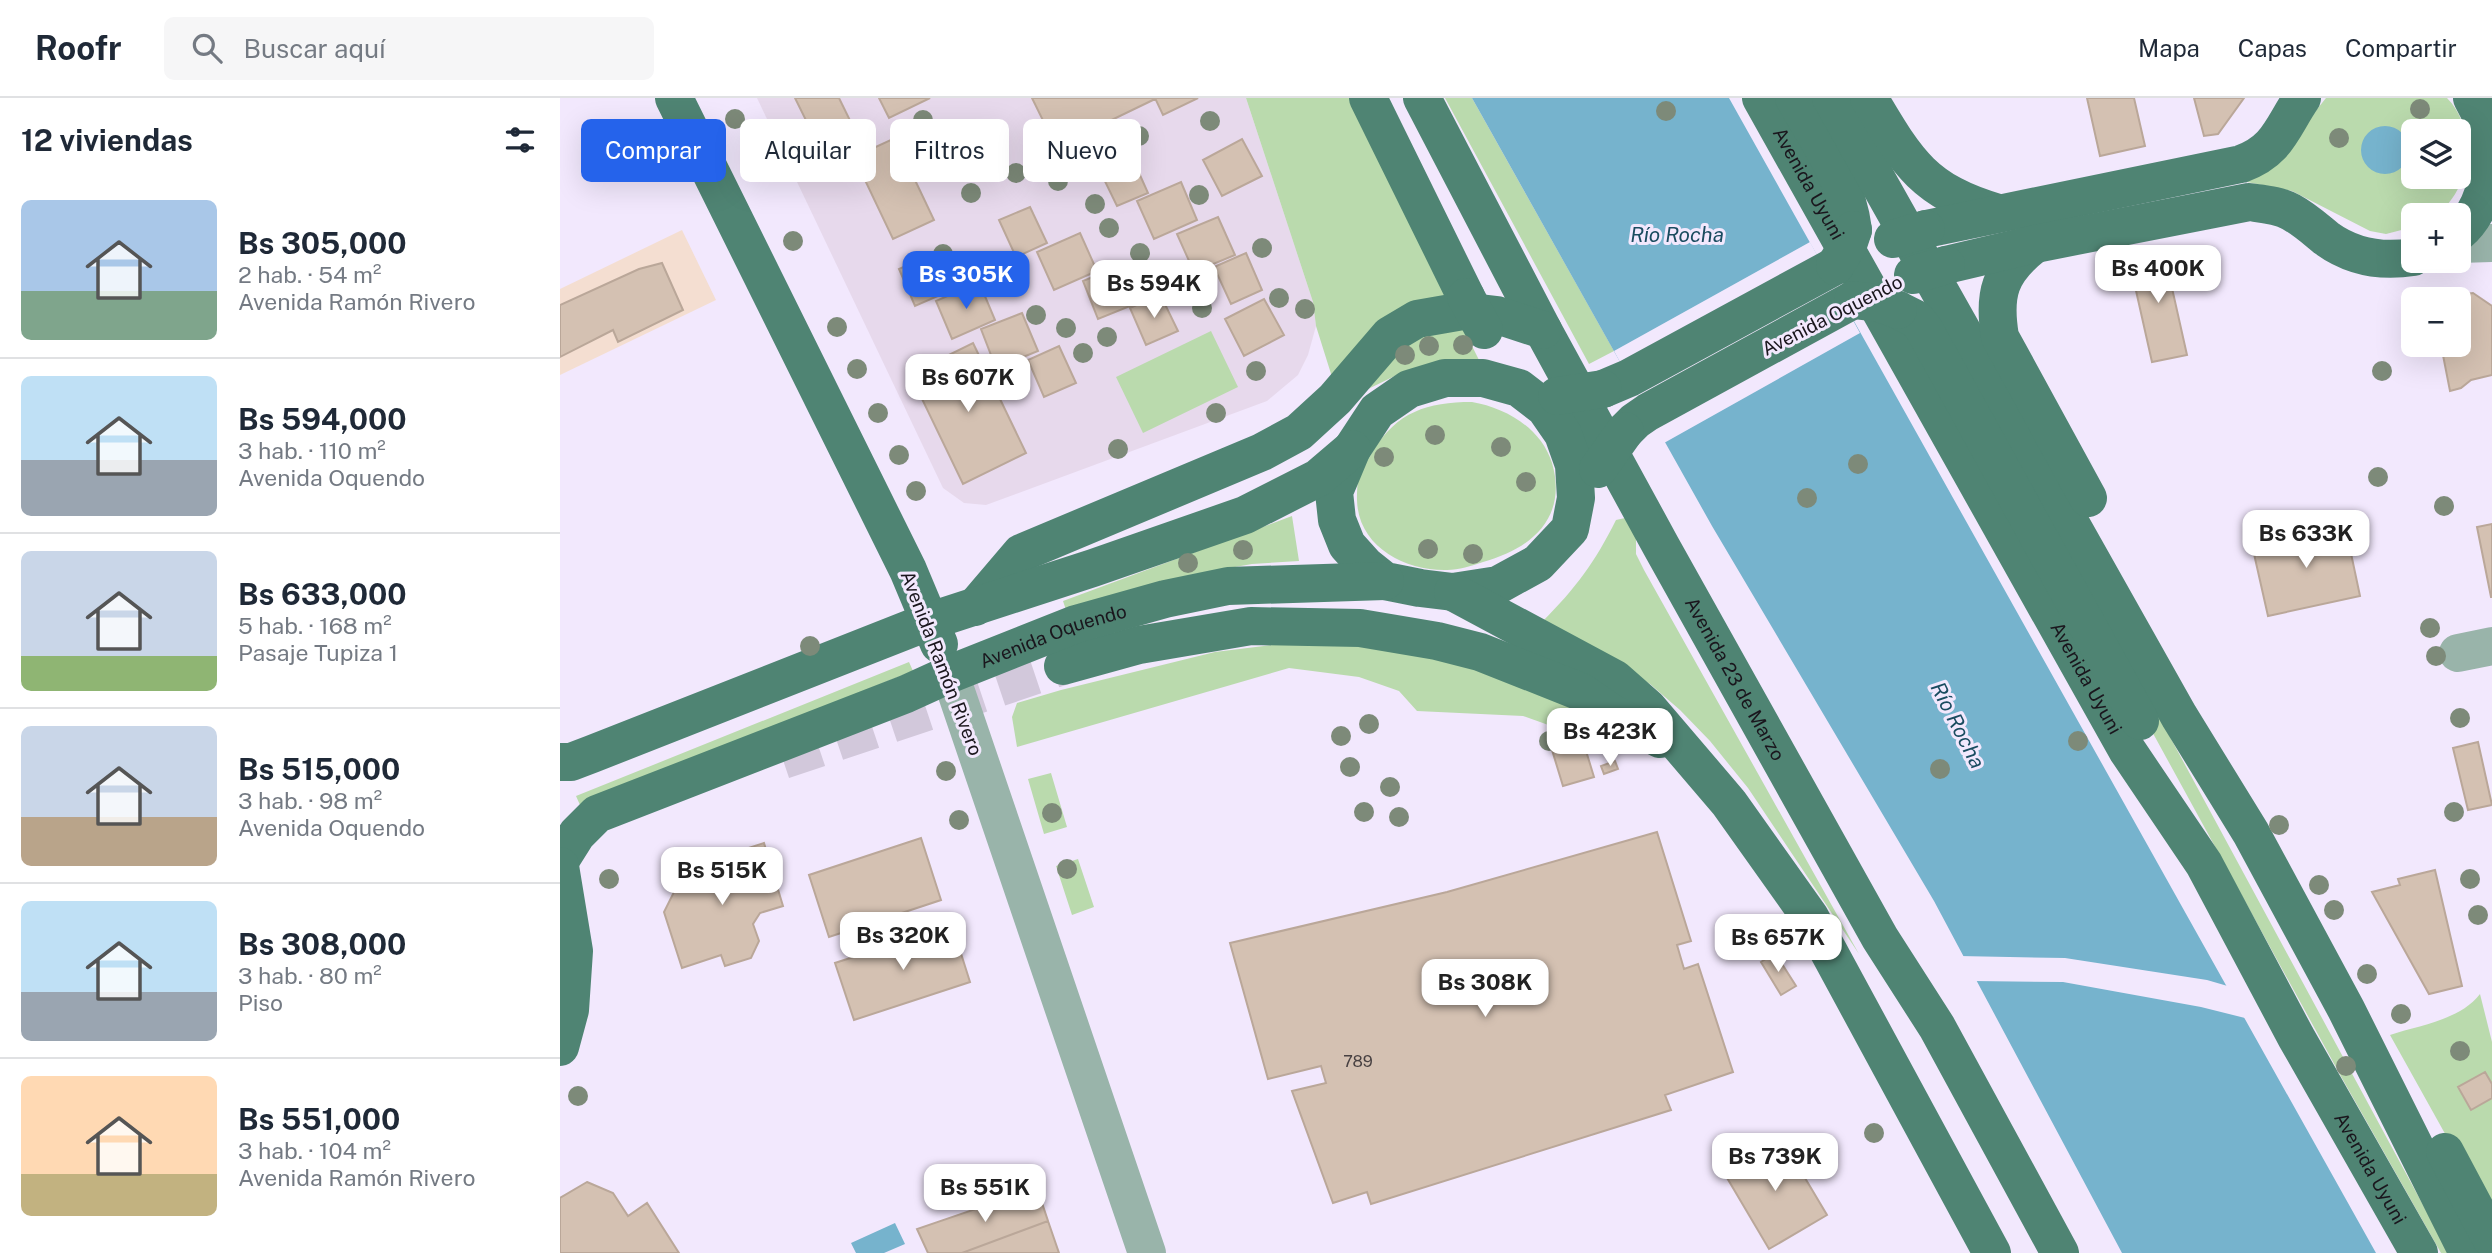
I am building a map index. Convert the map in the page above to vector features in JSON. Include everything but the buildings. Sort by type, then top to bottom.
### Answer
[{"type":"main road","name":"Avenida Ramón Rivero","points":[[674,98],[908,570],[950,674]]},
{"type":"main road","points":[[1368,98],[1484,330],[1520,388],[1545,408],[1563,435],[1574,465],[1576,498],[1570,529],[1538,563],[1498,585],[1453,592],[1420,589],[1385,581],[1365,565],[1347,545],[1337,520],[1334,492],[1352,449],[1377,411],[1409,389],[1445,378],[1483,378],[1520,388]]},
{"type":"main road","name":"Avenida 23 de Marzo","points":[[1422,98],[1543,330],[1880,938],[1937,1027],[2060,1253]]},
{"type":"main road","name":"Avenida Uyuni","points":[[1761,98],[2127,750],[2204,864],[2296,1037],[2419,1253]]},
{"type":"main road","points":[[1794,98],[1827,156],[1850,208],[1853,230],[1848,245],[1869,251]]},
{"type":"main road","points":[[1831,98],[2179,716],[2251,833],[2346,1009],[2468,1253]]},
{"type":"main road","points":[[1869,98],[1898,147],[1922,176],[1949,195],[1998,213]]},
{"type":"main road","name":"Avenida Oquendo","points":[[1520,388],[1557,396],[1616,384],[1869,251],[1998,213],[2241,164],[2254,159],[2272,146],[2302,98]]},
{"type":"main road","points":[[2471,215],[2480,202],[2489,174],[2489,145],[2482,116],[2472,98]]},
{"type":"main road","name":"Avenida Oquendo","points":[[1570,529],[1598,470],[1637,422],[1888,286],[2035,244],[2249,202],[2270,204],[2290,211],[2329,240],[2354,253],[2381,260],[2401,258]]},
{"type":"main road","points":[[2035,244],[2018,257],[2003,277],[1997,296],[1996,312],[2000,337],[2200,705],[2251,833]]},
{"type":"main road","points":[[1888,286],[1879,303],[1916,319],[1946,368],[2148,735],[2204,864]]},
{"type":"main road","points":[[975,607],[1021,552],[1262,452],[1299,432],[1335,400],[1390,335],[1417,318],[1463,311],[1497,315],[1543,330]]},
{"type":"main road","points":[[560,762],[571,762],[592,754],[930,621],[1245,514],[1318,478],[1352,449]]},
{"type":"main road","name":"Avenida Oquendo","points":[[560,863],[577,834],[597,814],[906,694],[1076,624],[1166,599],[1228,586],[1385,581]]},
{"type":"main road","points":[[1453,592],[1615,679],[1648,708],[1729,803],[1810,917],[1992,1253]]},
{"type":"main road","points":[[1063,666],[1139,645],[1251,626],[1360,628],[1437,640],[1519,667],[1581,692],[1610,712],[1684,753]]},
{"type":"main road","points":[[560,863],[574,951],[570,1010],[560,1047]]},
{"type":"main road","points":[[1880,938],[1918,1039],[2033,1253]]},
{"type":"main road","points":[[2395,1110],[2441,1145],[2492,1240]]},
{"type":"street","points":[[2471,244],[2492,243]]},
{"type":"street","name":"Avenida Ramón Rivero","points":[[950,674],[1147,1253]]},
{"type":"shaded area","points":[[757,98],[1246,98],[1313,302],[1316,326],[1308,355],[1298,375],[1267,401],[986,505],[964,503],[943,488],[797,182],[876,182],[876,119],[767,119]]},
{"type":"shaded area","points":[[682,230],[716,300],[560,375],[560,289]]},
{"type":"green space","points":[[1246,98],[1350,98],[1448,298],[1332,377],[1316,326],[1313,302]]},
{"type":"green space","points":[[1445,98],[1472,98],[1614,351],[1589,364]]},
{"type":"green space","points":[[2326,98],[2447,98],[2461,119],[2401,119],[2401,189],[2458,189],[2449,203],[2401,203],[2401,230],[2386,234],[2370,231],[2292,191],[2247,182]]},
{"type":"green space","points":[[1462,326],[1479,360],[1403,372],[1366,390],[1407,341]]},
{"type":"green space","points":[[1211,331],[1238,387],[1143,433],[1116,377]]},
{"type":"green space","points":[[1472,402],[1509,415],[1531,430],[1540,440],[1552,463],[1556,483],[1555,500],[1550,515],[1542,528],[1516,549],[1460,569],[1415,566],[1386,553],[1365,530],[1359,516],[1357,500],[1361,471],[1382,438],[1403,418],[1427,407]]},
{"type":"green space","points":[[1292,516],[1299,561],[1252,564],[1190,575],[1066,610],[1063,601]]},
{"type":"green space","points":[[1625,518],[1636,538],[1636,554],[1644,570],[1859,954],[1748,788],[1710,741],[1650,684],[1542,622],[1584,574],[1616,520]]},
{"type":"green space","points":[[1319,643],[1413,651],[1520,678],[1616,733],[1602,747],[1523,716],[1417,711],[1399,691],[1359,677],[1289,668],[1017,747],[1012,717],[1017,703],[1215,652]]},
{"type":"green space","points":[[909,662],[913,671],[580,805],[576,796]]},
{"type":"green space","points":[[2150,700],[2449,1253],[2441,1253],[2138,706]]},
{"type":"green space","points":[[1051,773],[1067,827],[1044,834],[1028,779]]},
{"type":"green space","points":[[1078,859],[1094,907],[1072,915],[1056,866]]},
{"type":"green space","points":[[2480,994],[2492,1042],[2492,1218],[2390,1035],[2451,1016],[2472,1003]]},
{"type":"water","name":"Río Rocha","points":[[1472,98],[1729,98],[2376,1253],[2122,1253],[1934,901],[1712,526]]},
{"type":"water","points":[[2376,128],[2394,128],[2401,132],[2401,168],[2385,174],[2376,172],[2368,167],[2363,159],[2363,141],[2368,133]]},
{"type":"water","points":[[895,1223],[905,1244],[884,1253],[856,1253],[851,1243]]},
{"type":"pier","points":[[1810,242],[1860,333],[1664,443],[1614,351]]},
{"type":"pier","points":[[1959,956],[2065,958],[2207,980],[2231,987],[2249,1019],[2201,1007],[2063,982],[1973,981]]},
{"type":"tunnel","points":[[783,760],[1063,666]]}]
